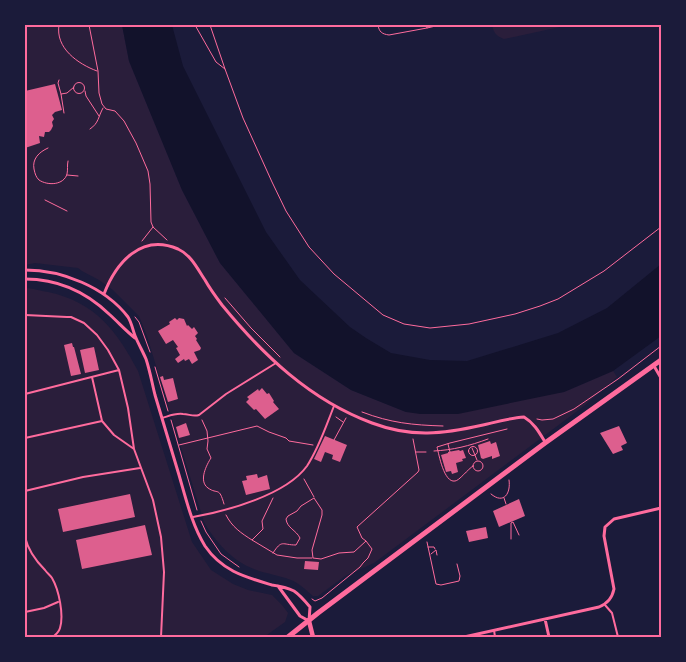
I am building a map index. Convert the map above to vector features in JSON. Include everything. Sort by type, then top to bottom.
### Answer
[{"type":"main road","points":[[288,637],[545,443],[661,360]]},
{"type":"street","points":[[104,294],[114,272],[135,250],[147,246],[170,246],[184,252],[191,258],[222,304],[276,363],[313,393],[334,406],[382,427],[407,432],[452,432],[524,417],[535,426],[545,443]]},
{"type":"street","points":[[25,270],[50,271],[66,276],[104,294],[129,319],[148,365],[192,518],[205,546],[229,569],[244,577],[292,590],[310,607],[309,621],[314,637]]},
{"type":"street","points":[[25,279],[44,280],[80,291],[136,338]]},
{"type":"street","points":[[654,366],[661,378]]},
{"type":"street","points":[[464,637],[605,605],[612,597],[614,585],[604,536],[605,527],[609,522],[618,518],[661,508]]},
{"type":"street","points":[[278,586],[300,616],[309,621]]},
{"type":"street","points":[[545,619],[549,637]]},
{"type":"lane","points":[[25,315],[71,317],[84,323],[103,342],[119,370],[128,408],[134,449],[153,500],[161,537],[164,572],[161,637]]},
{"type":"lane","points":[[162,418],[181,413],[194,417],[199,415],[226,394],[276,363]]},
{"type":"lane","points":[[25,394],[119,370]]},
{"type":"lane","points":[[92,377],[102,421],[114,435],[134,449]]},
{"type":"lane","points":[[192,518],[248,503],[276,490],[300,474],[317,446],[334,406]]},
{"type":"lane","points":[[25,438],[102,421]]},
{"type":"lane","points":[[25,491],[83,477],[141,468]]},
{"type":"lane","points":[[25,537],[29,550],[35,560],[53,580],[58,593],[62,615],[58,633],[53,637]]},
{"type":"lane","points":[[25,612],[44,608],[59,601]]},
{"type":"lane","points":[[605,605],[612,614],[618,636],[614,637]]},
{"type":"lane","points":[[494,630],[495,637]]},
{"type":"path","points":[[59,25],[60,39],[74,59],[98,71]]},
{"type":"path","points":[[89,25],[98,71],[99,92],[104,108]]},
{"type":"path","points":[[195,25],[216,62],[225,69]]},
{"type":"path","points":[[210,25],[244,118],[272,182],[286,212],[309,248],[334,274],[383,314],[404,324],[430,328],[469,324],[515,314],[540,306],[558,299],[604,271],[661,227]]},
{"type":"path","points":[[378,25],[379,30],[383,34],[389,35],[426,26],[440,25]]},
{"type":"path","points":[[59,80],[64,113]]},
{"type":"path","points":[[61,94],[67,93],[76,84],[81,83],[84,85],[86,96],[99,116]]},
{"type":"path","points":[[74,87],[74,91],[79,94],[84,90]]},
{"type":"path","points":[[90,129],[98,123],[99,116],[104,108]]},
{"type":"path","points":[[104,108],[115,111],[124,121],[136,143],[148,171],[151,222],[153,227],[167,240]]},
{"type":"path","points":[[48,148],[35,157],[33,165],[38,179],[53,184],[61,182],[67,175],[68,162]]},
{"type":"path","points":[[67,175],[78,176]]},
{"type":"path","points":[[44,200],[67,211]]},
{"type":"path","points":[[142,241],[153,227]]},
{"type":"path","points":[[224,297],[282,360]]},
{"type":"path","points":[[133,315],[139,322],[152,358]]},
{"type":"path","points":[[535,419],[553,419],[574,409],[661,346]]},
{"type":"path","points":[[155,367],[199,516],[206,532],[221,554],[243,570]]},
{"type":"path","points":[[364,412],[382,419],[416,426],[442,426]]},
{"type":"path","points":[[199,415],[207,431],[207,449],[211,458],[205,468],[205,485],[218,491],[222,496],[225,512],[232,525],[238,531],[277,555],[297,558],[321,558],[339,553],[354,552],[366,541]]},
{"type":"path","points":[[330,416],[344,422]]},
{"type":"path","points":[[334,440],[346,418]]},
{"type":"path","points":[[178,445],[257,426],[289,441],[317,446]]},
{"type":"path","points":[[477,461],[454,482],[445,475],[438,446],[507,429]]},
{"type":"path","points":[[434,451],[450,451],[472,446],[488,440],[487,434]]},
{"type":"path","points":[[310,599],[315,601],[322,598],[360,568],[362,563],[368,558],[372,549],[362,538],[357,527],[418,472],[413,438]]},
{"type":"path","points":[[470,439],[477,461],[482,463],[482,469],[477,471],[473,466]]},
{"type":"path","points":[[448,444],[450,451]]},
{"type":"path","points":[[472,446],[476,447],[477,452],[475,455]]},
{"type":"path","points":[[472,446],[469,452],[471,455],[475,455]]},
{"type":"path","points":[[416,452],[426,452]]},
{"type":"path","points":[[300,474],[322,510],[312,550],[313,558]]},
{"type":"path","points":[[491,494],[499,499],[508,495],[509,480]]},
{"type":"path","points":[[252,540],[263,529],[262,521],[276,490]]},
{"type":"path","points":[[273,553],[281,543],[296,545],[300,538],[288,526],[286,519],[314,498]]},
{"type":"path","points":[[504,498],[506,504]]},
{"type":"path","points":[[510,539],[513,522],[520,535]]},
{"type":"path","points":[[427,542],[436,584],[441,585],[459,581],[460,576],[457,564]]},
{"type":"path","points":[[428,547],[434,547],[437,555]]},
{"type":"path","points":[[430,555],[436,550]]},
{"type":"shaded area","points":[[25,25],[122,25],[129,61],[182,190],[220,263],[294,353],[351,390],[406,412],[564,392],[613,371],[617,377],[584,406],[374,563],[345,576],[318,596],[313,596],[291,580],[259,571],[238,561],[225,550],[204,522],[147,336],[139,316],[113,290],[78,268],[35,263],[25,265]]},
{"type":"shaded area","points":[[122,25],[172,25],[183,66],[266,232],[300,280],[350,327],[391,353],[430,360],[467,361],[558,333],[607,308],[661,264],[661,336],[613,371],[564,392],[458,414],[406,412],[351,390],[294,353],[220,263],[182,190],[129,61]]},
{"type":"shaded area","points":[[492,25],[569,25],[504,39],[496,34]]},
{"type":"shaded area","points":[[25,288],[48,292],[79,303],[103,320],[113,331],[138,371],[192,542],[211,570],[233,584],[248,590],[272,595],[288,613],[285,622],[264,637],[25,637]]},
{"type":"building","points":[[55,84],[62,110],[52,115],[54,119],[52,122],[53,126],[49,132],[45,132],[44,137],[39,136],[40,143],[25,148],[25,91]]},
{"type":"building","points":[[175,318],[177,320],[179,318],[184,319],[187,326],[192,329],[194,327],[198,333],[195,336],[201,348],[194,352],[198,360],[192,364],[189,359],[185,361],[184,359],[178,363],[175,359],[180,355],[176,348],[178,347],[173,340],[166,344],[158,331],[170,324],[169,322]]},
{"type":"building","points":[[72,343],[81,374],[71,376],[64,345]]},
{"type":"building","points":[[94,347],[99,370],[85,373],[80,350]]},
{"type":"building","points":[[163,376],[164,380],[173,378],[178,399],[168,402],[160,377]]},
{"type":"building","points":[[262,388],[267,394],[269,393],[279,409],[265,419],[246,402],[249,399],[247,397]]},
{"type":"building","points":[[186,423],[190,435],[179,438],[176,427]]},
{"type":"building","points":[[619,426],[627,443],[621,446],[623,450],[613,454],[600,433]]},
{"type":"building","points":[[325,436],[347,445],[340,462],[332,459],[333,455],[325,452],[321,462],[314,459]]},
{"type":"building","points":[[490,441],[491,444],[496,442],[500,456],[492,459],[492,456],[483,459],[481,458],[478,445]]},
{"type":"building","points":[[463,450],[466,458],[456,463],[458,472],[452,474],[451,471],[446,472],[441,455]]},
{"type":"building","points":[[257,474],[258,478],[267,475],[270,489],[246,495],[242,481],[247,480],[246,476]]},
{"type":"building","points":[[130,494],[135,517],[63,532],[58,509]]},
{"type":"building","points":[[519,499],[525,516],[499,527],[493,511]]},
{"type":"building","points":[[145,525],[152,555],[82,569],[76,540]]},
{"type":"building","points":[[486,527],[488,538],[469,542],[466,531]]},
{"type":"building","points":[[305,561],[319,562],[318,570],[304,569]]}]
